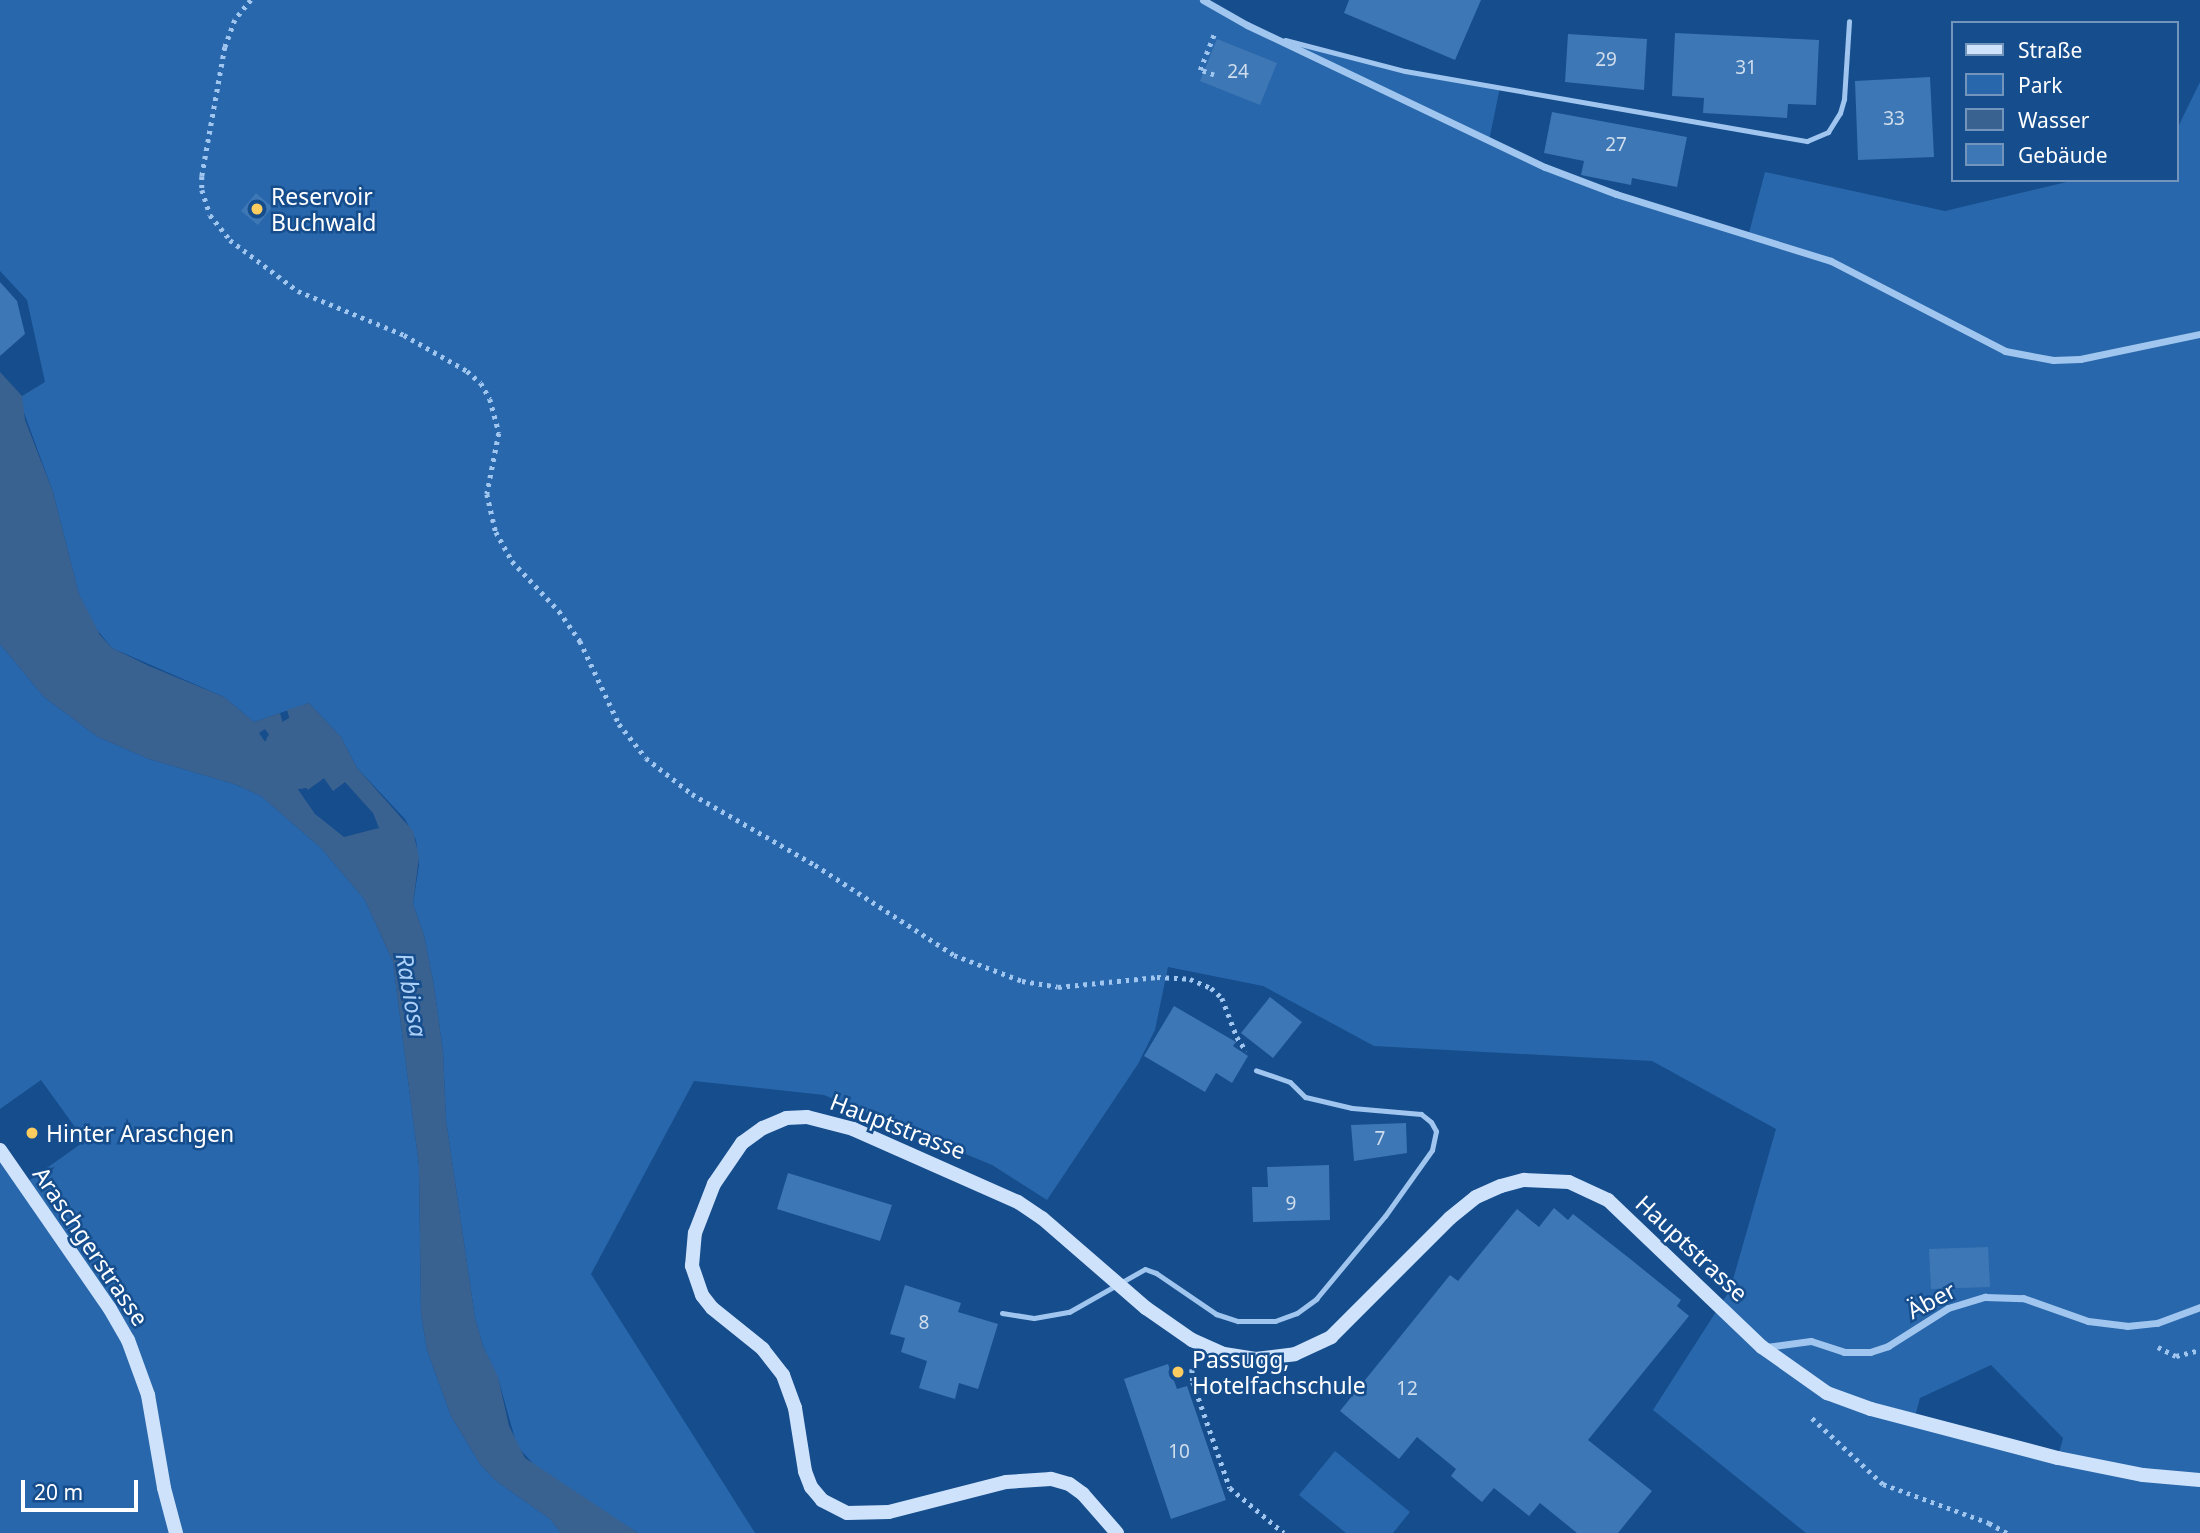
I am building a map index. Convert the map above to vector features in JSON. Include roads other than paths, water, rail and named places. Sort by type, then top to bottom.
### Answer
[{"type":"street","points":[[1203,0],[1247,25],[1545,167],[1616,194],[1831,261],[2005,351],[2053,360],[2080,359],[2200,334]]},
{"type":"street","name":"Hauptstrasse","points":[[1117,1533],[1083,1494],[1069,1484],[1051,1479],[1006,1482],[889,1512],[865,1514],[833,1508],[811,1487],[805,1471],[795,1408],[783,1375],[763,1349],[724,1320],[707,1301],[696,1281],[691,1251],[714,1184],[742,1143],[763,1128],[786,1118],[807,1116],[853,1129],[996,1190],[1042,1218],[1118,1283],[1192,1340],[1224,1354],[1256,1359],[1295,1354],[1316,1346],[1345,1326],[1450,1219],[1476,1197],[1500,1186],[1524,1180],[1569,1182],[1608,1200],[1762,1347],[1816,1387],[1871,1409],[2096,1467],[2200,1480]]},
{"type":"street","name":"Araschgerstrasse","points":[[0,1150],[110,1309],[128,1340],[148,1395],[164,1488],[176,1533]]},
{"type":"street","name":"Äber","points":[[1762,1347],[1811,1341],[1844,1352],[1870,1352],[1898,1340],[1948,1308],[1985,1297],[2023,1298],[2088,1321],[2127,1326],[2157,1323],[2200,1307]]},
{"type":"lane","points":[[1282,40],[1395,69],[1807,141],[1828,132],[1840,113],[1844,99],[1849,21]]},
{"type":"lane","points":[[1002,1313],[1034,1318],[1057,1315],[1081,1306],[1140,1270],[1149,1270],[1203,1306],[1228,1318],[1264,1322],[1287,1317],[1316,1299],[1385,1216],[1434,1144],[1434,1126],[1421,1114],[1352,1108],[1305,1097],[1290,1082],[1256,1070]]},
{"type":"water","name":"Rabiosa","points":[[0,372],[22,396],[25,420],[53,492],[79,594],[100,635],[112,648],[224,697],[254,722],[280,713],[287,739],[318,782],[308,790],[265,729],[259,733],[315,814],[344,837],[379,828],[373,813],[345,782],[333,791],[295,737],[287,710],[309,703],[341,737],[357,768],[413,831],[419,857],[413,904],[424,935],[434,986],[443,1052],[446,1120],[475,1318],[483,1346],[498,1377],[509,1426],[525,1458],[638,1533],[561,1533],[550,1519],[495,1480],[480,1464],[451,1416],[427,1350],[421,1314],[419,1166],[393,962],[365,900],[321,848],[261,796],[234,784],[149,759],[98,737],[44,697],[0,644]]},
{"type":"waterway","points":[[298,754],[303,750]]},
{"type":"place","name":"Reservoir Buchwald","points":[[257,209]]},
{"type":"place","name":"Hinter Araschgen","points":[[32,1133]]},
{"type":"place","name":"Passugg, Hotelfachschule","points":[[1178,1372]]}]
